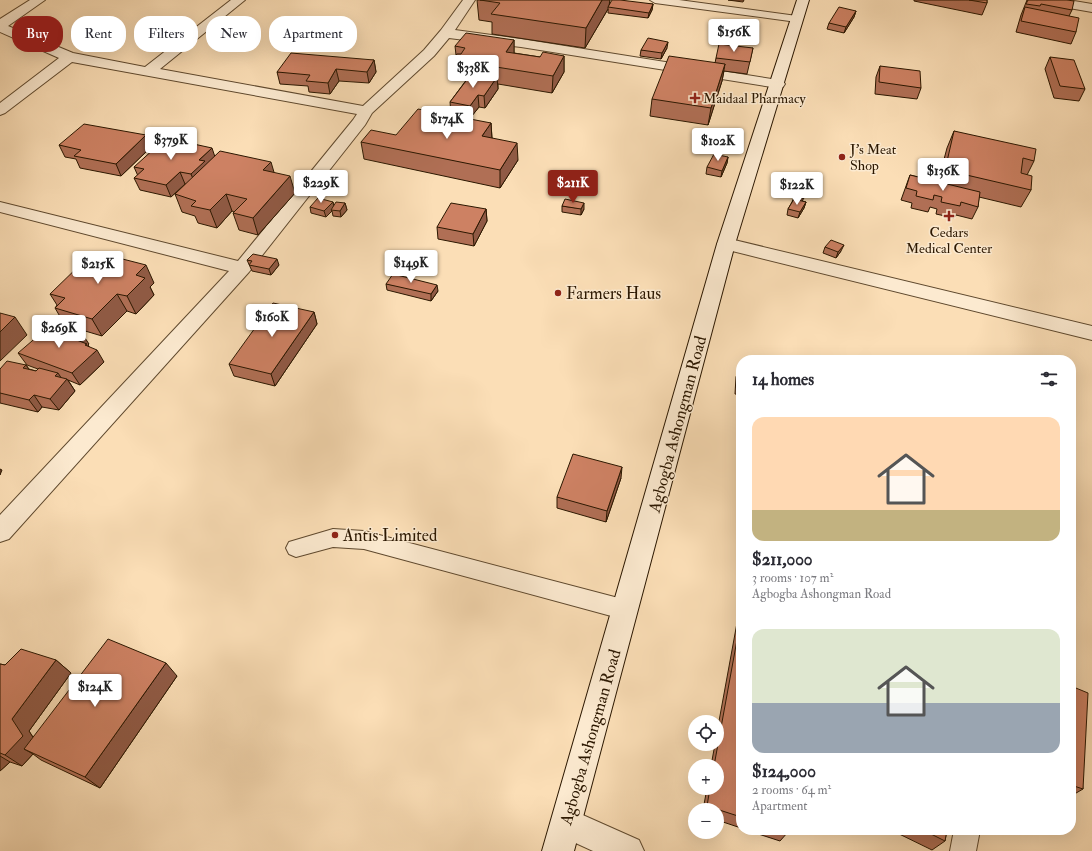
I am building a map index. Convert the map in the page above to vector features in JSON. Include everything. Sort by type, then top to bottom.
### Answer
[{"type":"street","points":[[0,26],[38,0]]},
{"type":"street","points":[[147,72],[239,0]]},
{"type":"street","points":[[0,532],[242,268],[360,122],[366,111],[429,53],[446,33],[469,0]]},
{"type":"street","points":[[1046,0],[1092,8]]},
{"type":"street","name":"Agbogba Ashongman Road","points":[[562,837],[726,244],[778,84],[800,9]]},
{"type":"street","points":[[0,26],[70,57],[366,111]]},
{"type":"street","points":[[446,33],[521,43],[778,84]]},
{"type":"street","points":[[0,110],[70,57]]},
{"type":"street","points":[[2,210],[242,268]]},
{"type":"street","points":[[726,244],[1092,332]]},
{"type":"street","points":[[562,837],[628,851]]},
{"type":"lane","points":[[655,0],[800,9]]},
{"type":"lane","points":[[296,548],[333,538],[364,540],[626,610]]},
{"type":"lane","points":[[963,851],[966,835]]},
{"type":"building","points":[[480,0],[602,0],[586,28],[491,14],[500,3]]},
{"type":"building","points":[[612,0],[653,4],[649,13],[608,7]]},
{"type":"building","points":[[969,0],[987,0],[987,3]]},
{"type":"building","points":[[1028,0],[1074,1],[1072,10],[1041,4],[1040,6],[1026,4]]},
{"type":"building","points":[[839,7],[856,11],[846,27],[829,23]]},
{"type":"building","points":[[1025,7],[1079,18],[1076,32],[1021,21]]},
{"type":"building","points":[[717,26],[733,28],[731,37],[714,35]]},
{"type":"building","points":[[466,33],[514,40],[506,52],[540,57],[543,52],[564,56],[553,76],[452,60],[457,54],[461,54],[465,48],[455,46]]},
{"type":"building","points":[[648,38],[668,42],[662,53],[641,50]]},
{"type":"building","points":[[719,44],[753,48],[750,62],[716,58]]},
{"type":"building","points":[[291,53],[374,60],[367,72],[336,69],[328,83],[306,81],[310,75],[277,72]]},
{"type":"building","points":[[669,56],[725,64],[711,108],[652,99]]},
{"type":"building","points":[[1050,57],[1074,60],[1085,89],[1060,86]]},
{"type":"building","points":[[880,66],[920,71],[921,88],[879,82]]},
{"type":"building","points":[[472,73],[497,77],[484,96],[478,95],[470,106],[450,102]]},
{"type":"building","points":[[418,109],[491,123],[482,136],[517,143],[500,170],[361,142],[371,130],[396,135]]},
{"type":"building","points":[[84,124],[146,135],[116,164],[74,156],[81,150],[59,145]]},
{"type":"building","points":[[954,131],[1036,149],[1034,161],[1023,158],[1021,173],[1032,176],[1031,190],[945,170]]},
{"type":"building","points":[[166,138],[212,148],[199,160],[205,161],[191,174],[180,172],[166,185],[134,178],[144,169],[134,167]]},
{"type":"building","points":[[220,151],[271,162],[263,170],[290,176],[253,218],[233,213],[247,199],[226,194],[210,210],[191,206],[196,201],[175,194]]},
{"type":"building","points":[[714,154],[728,157],[722,171],[707,167]]},
{"type":"building","points":[[910,175],[980,192],[978,207],[961,202],[960,206],[941,202],[942,197],[934,195],[933,200],[916,196],[917,191],[906,188]]},
{"type":"building","points":[[797,189],[806,191],[802,199],[794,197]]},
{"type":"building","points":[[318,198],[333,202],[324,211],[310,207]]},
{"type":"building","points":[[565,199],[584,203],[581,209],[562,206]]},
{"type":"building","points":[[794,199],[806,202],[800,212],[788,209]]},
{"type":"building","points":[[336,202],[345,203],[340,211],[331,210]]},
{"type":"building","points":[[451,203],[486,209],[473,234],[437,227]]},
{"type":"building","points":[[831,240],[844,245],[838,252],[825,247]]},
{"type":"building","points":[[103,254],[146,265],[136,275],[145,278],[127,296],[117,294],[92,319],[55,308],[65,298],[50,294],[84,261],[92,264]]},
{"type":"building","points":[[253,254],[277,259],[269,269],[249,265],[252,261],[247,260]]},
{"type":"building","points":[[393,274],[437,285],[431,294],[386,284]]},
{"type":"building","points":[[273,303],[314,312],[271,374],[229,364]]},
{"type":"building","points":[[0,313],[15,317],[0,332]]},
{"type":"building","points":[[65,326],[81,332],[74,339],[97,350],[72,373],[18,353],[46,329],[57,333]]},
{"type":"building","points":[[7,361],[26,365],[23,368],[36,371],[39,368],[58,373],[55,376],[67,379],[50,399],[34,395],[29,400],[0,393],[0,369]]},
{"type":"building","points":[[573,454],[622,467],[607,511],[557,497]]},
{"type":"building","points":[[108,639],[166,663],[85,777],[24,749]]},
{"type":"building","points":[[736,645],[736,815],[724,812],[724,803],[708,803],[709,795],[724,795],[724,759],[715,759],[717,751],[724,751],[723,715]]},
{"type":"building","points":[[21,649],[56,660],[12,719],[23,736],[5,755],[0,753],[0,664],[5,665]]},
{"type":"building","points":[[1076,688],[1088,693],[1083,789],[1076,787]]},
{"type":"building","points":[[933,835],[946,835],[945,841]]},
{"type":"place","name":"Maidaal Pharmacy","points":[[695,98]]},
{"type":"place","name":"J's Meat Shop","points":[[842,157]]},
{"type":"place","name":"Cedars Medical Center","points":[[949,216]]},
{"type":"place","name":"Farmers Haus","points":[[558,293]]},
{"type":"place","name":"Antis Limited","points":[[335,535]]}]
